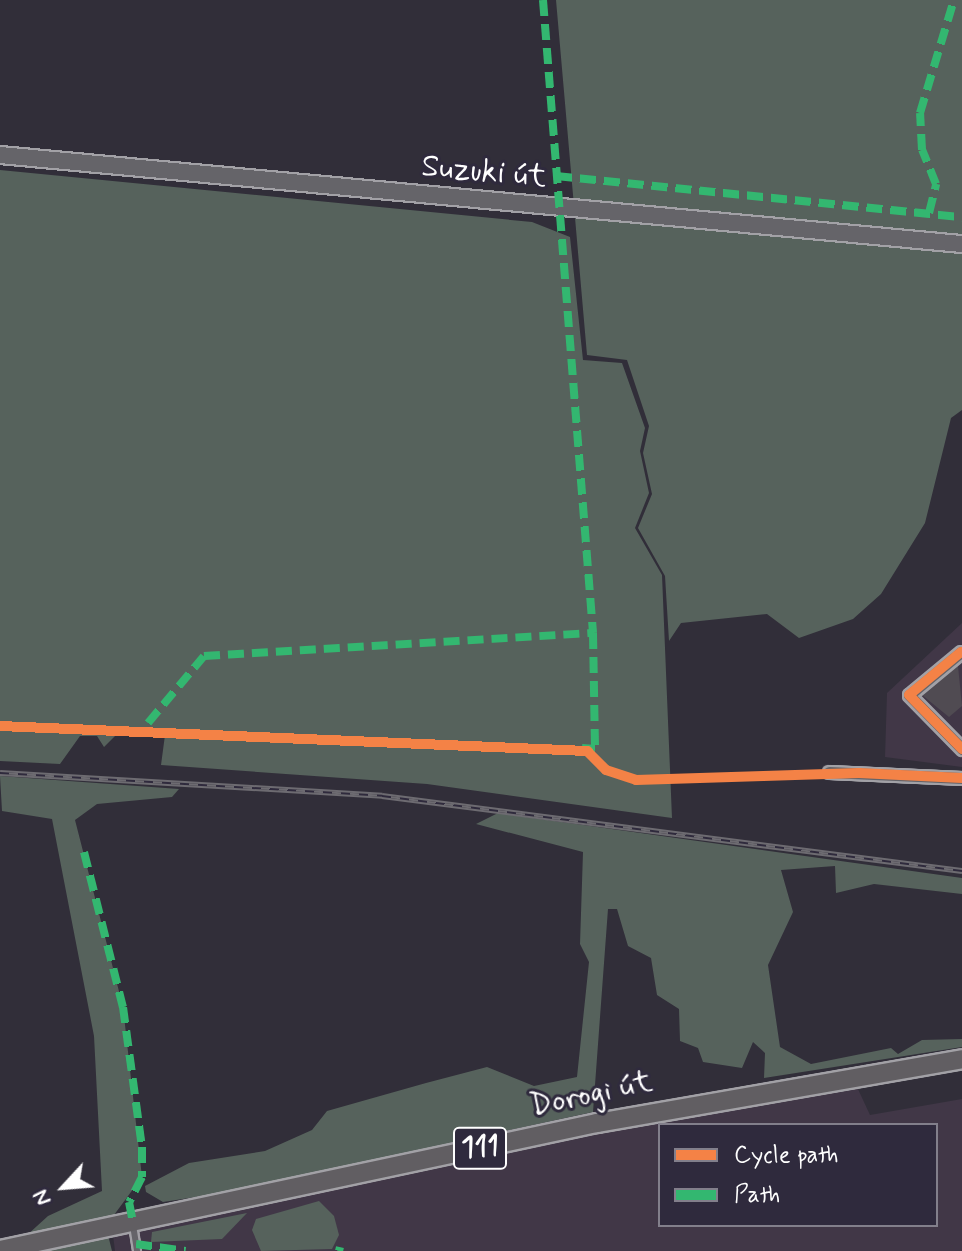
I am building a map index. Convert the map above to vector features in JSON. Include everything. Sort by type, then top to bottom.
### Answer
[{"type":"main road","name":"Suzuki út","points":[[0,155],[962,244]]},
{"type":"main road","name":"Dorogi út","points":[[0,1250],[672,1108],[962,1059]]},
{"type":"street","points":[[961,652],[909,695],[962,749]]},
{"type":"street","points":[[829,772],[962,778]]},
{"type":"lane","points":[[133,1222],[137,1251]]},
{"type":"shaded area","points":[[556,0],[962,0],[962,410],[951,418],[925,523],[881,594],[853,619],[799,638],[767,614],[681,623],[669,641],[665,576],[638,528],[652,494],[643,453],[649,426],[627,360],[587,355]]},
{"type":"shaded area","points":[[0,170],[532,222],[570,237],[583,360],[622,363],[645,428],[640,451],[649,493],[635,528],[662,575],[672,818],[427,784],[161,765],[165,735],[116,735],[104,747],[97,736],[80,736],[60,764],[0,761]]},
{"type":"shaded area","points":[[962,623],[962,767],[885,757],[887,693]]},
{"type":"shaded area","points":[[0,776],[179,789],[172,797],[97,804],[75,820],[123,1007],[142,1177],[114,1215],[26,1236],[48,1216],[102,1191],[94,1036],[52,819],[2,811]]},
{"type":"shaded area","points":[[498,813],[962,878],[962,894],[874,884],[836,893],[835,866],[781,870],[793,912],[768,965],[780,1047],[811,1064],[891,1048],[898,1054],[922,1040],[962,1039],[962,1047],[764,1078],[765,1053],[753,1042],[742,1068],[703,1062],[698,1048],[680,1041],[679,1009],[657,995],[651,958],[628,946],[617,909],[608,909],[593,1112],[222,1193],[163,1202],[146,1192],[145,1186],[189,1163],[265,1151],[312,1130],[327,1111],[426,1083],[487,1067],[534,1086],[577,1077],[589,962],[580,944],[583,852],[476,824]]},
{"type":"shaded area","points":[[857,1087],[870,1115],[962,1099],[962,1251],[115,1251],[113,1235],[592,1134]]},
{"type":"shaded area","points":[[319,1201],[334,1216],[339,1235],[332,1249],[261,1251],[252,1230],[256,1219]]},
{"type":"shaded area","points":[[247,1213],[222,1239],[151,1242],[152,1232]]},
{"type":"shaded area","points":[[108,1235],[112,1251],[35,1251]]},
{"type":"building","points":[[958,666],[962,706],[949,717],[922,695]]},
{"type":"railway","points":[[0,773],[382,796],[962,871]]},
{"type":"marked path","points":[[543,0],[593,633],[595,749],[582,748]]},
{"type":"marked path","points":[[929,213],[936,184],[922,150],[920,113],[954,0]]},
{"type":"marked path","points":[[556,176],[962,217]]},
{"type":"marked path","points":[[148,723],[204,656],[593,633]]},
{"type":"marked path","points":[[84,852],[123,1007],[142,1147],[142,1177],[129,1202],[133,1222]]},
{"type":"marked path","points":[[136,1244],[186,1251]]},
{"type":"marked path","points":[[339,1251],[340,1247]]},
{"type":"cycle path","points":[[961,652],[909,695],[962,749]]},
{"type":"cycle path","points":[[0,726],[587,751],[606,770],[636,780],[859,773],[962,778]]}]
